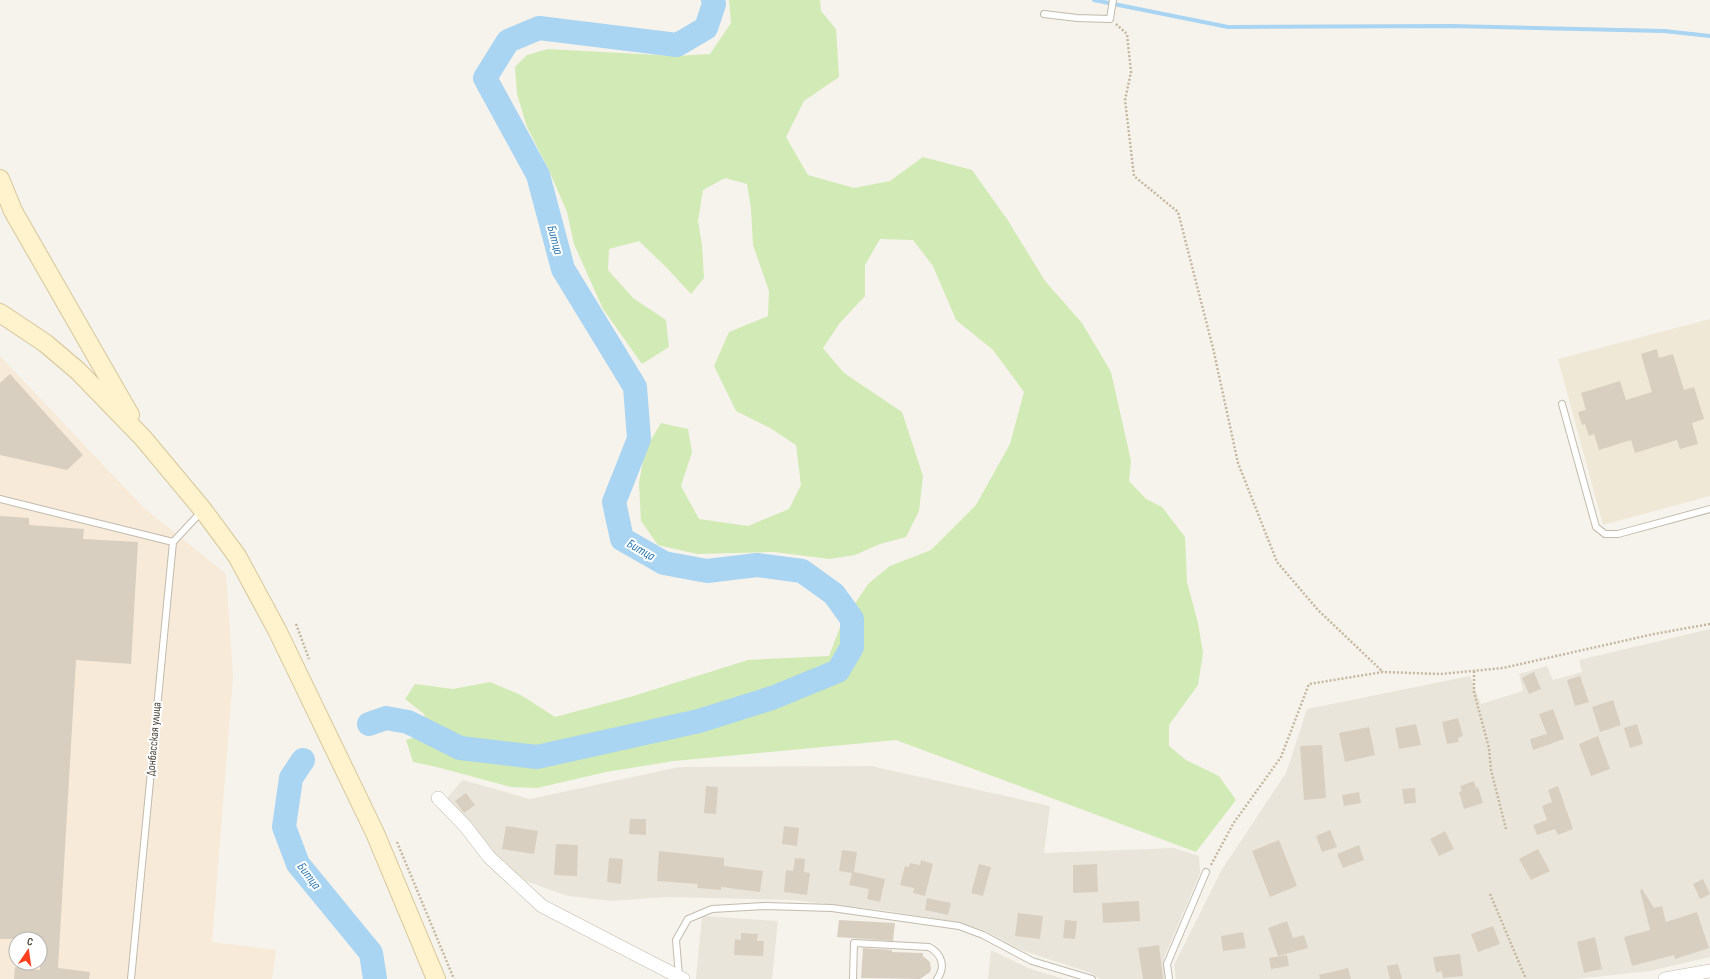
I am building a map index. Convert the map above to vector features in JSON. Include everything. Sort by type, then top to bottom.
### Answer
[{"type":"street","points":[[0,179],[13,211],[143,438]]},
{"type":"street","points":[[0,313],[45,343],[78,371],[143,438],[203,510],[237,556],[277,630],[375,833],[436,979]]},
{"type":"street","points":[[438,798],[466,827],[489,857],[542,906],[681,978]]},
{"type":"street","points":[[1665,979],[1710,971]]},
{"type":"lane","points":[[1044,14],[1077,18],[1110,19],[1113,0]]},
{"type":"lane","points":[[1562,404],[1596,527],[1605,534],[1618,534],[1710,509]]},
{"type":"lane","points":[[0,499],[173,542],[203,510]]},
{"type":"lane","name":"Донбасская улица","points":[[131,979],[173,542]]},
{"type":"lane","points":[[1169,979],[1168,964],[1206,872]]},
{"type":"lane","points":[[681,978],[676,940],[688,919],[712,909],[766,906],[832,908],[959,926],[1032,960],[1092,979]]},
{"type":"lane","points":[[853,979],[854,943],[929,947],[939,955],[941,960],[941,972],[937,979]]},
{"type":"path","points":[[1110,19],[1128,34],[1131,72],[1125,100],[1134,176],[1178,212],[1213,348],[1238,463],[1277,562],[1318,610],[1384,672]]},
{"type":"path","points":[[1206,872],[1233,824],[1281,757],[1308,684],[1384,672],[1441,674],[1503,668],[1654,634],[1710,624]]},
{"type":"path","points":[[1474,671],[1474,692],[1489,748],[1491,770],[1506,829]]},
{"type":"path","points":[[1490,894],[1526,979]]},
{"type":"shaded area","points":[[1710,319],[1710,496],[1603,525],[1558,359]]},
{"type":"shaded area","points":[[0,356],[143,507],[226,574],[233,677],[212,942],[276,950],[272,979],[0,979]]},
{"type":"shaded area","points":[[1710,629],[1710,957],[1650,971],[1577,979],[1176,979],[1174,965],[1221,871],[1286,773],[1307,709],[1470,676],[1481,704],[1523,691],[1519,674],[1547,666],[1553,680],[1582,672],[1579,660]]},
{"type":"shaded area","points":[[871,766],[1050,806],[1044,853],[1174,848],[1199,856],[1200,873],[1164,958],[1166,979],[1100,979],[1091,973],[1024,951],[985,931],[957,922],[881,910],[792,900],[665,897],[612,901],[568,896],[526,881],[504,863],[445,800],[463,780],[530,799],[679,767]]},
{"type":"shaded area","points":[[702,916],[778,921],[772,979],[696,979]]},
{"type":"shaded area","points":[[991,950],[1028,968],[1064,979],[988,979]]},
{"type":"green space","points":[[729,0],[820,0],[821,11],[836,29],[839,77],[804,101],[786,137],[808,175],[854,188],[890,181],[923,157],[972,170],[1007,219],[1045,281],[1082,323],[1111,372],[1131,461],[1129,481],[1146,499],[1162,507],[1185,537],[1187,582],[1198,623],[1203,653],[1198,685],[1169,725],[1169,746],[1186,760],[1219,776],[1236,800],[1196,852],[896,740],[674,761],[606,772],[537,788],[511,787],[413,762],[406,740],[429,733],[424,714],[405,699],[415,684],[453,689],[490,682],[521,695],[555,717],[630,697],[748,660],[829,656],[842,622],[869,583],[890,566],[931,550],[976,505],[1010,444],[1024,392],[993,350],[956,320],[933,266],[913,240],[880,239],[865,265],[865,296],[839,324],[823,348],[844,373],[902,412],[923,476],[919,511],[906,537],[880,544],[855,555],[829,559],[775,552],[697,554],[658,545],[641,521],[639,483],[645,450],[661,423],[688,429],[692,452],[681,486],[699,519],[748,526],[789,509],[801,485],[796,445],[770,428],[736,411],[714,366],[729,332],[768,316],[769,291],[753,245],[751,209],[747,184],[725,178],[703,190],[698,221],[702,245],[704,278],[691,294],[639,241],[609,249],[608,270],[633,298],[666,320],[669,347],[642,364],[603,309],[574,244],[567,212],[547,166],[527,127],[517,94],[515,67],[527,55],[548,49],[676,56],[710,54],[731,23]]},
{"type":"building","points":[[1657,349],[1659,358],[1673,354],[1684,390],[1694,387],[1704,419],[1692,423],[1698,444],[1680,449],[1677,440],[1635,453],[1631,440],[1599,450],[1594,434],[1589,436],[1585,424],[1582,425],[1578,412],[1586,410],[1581,393],[1620,381],[1626,400],[1652,392],[1641,354]]},
{"type":"building","points":[[10,374],[83,455],[67,470],[0,455],[0,383]]},
{"type":"building","points":[[0,516],[29,518],[29,525],[84,529],[83,539],[138,542],[131,664],[76,660],[58,968],[90,972],[89,979],[14,979],[15,971],[48,971],[48,931],[8,931],[8,939],[0,939]]},
{"type":"building","points":[[1534,672],[1541,689],[1529,694],[1522,678]]},
{"type":"building","points":[[1580,676],[1589,702],[1575,706],[1567,680]]},
{"type":"building","points":[[1613,700],[1621,725],[1600,732],[1592,707]]},
{"type":"building","points":[[1553,709],[1564,739],[1533,750],[1530,739],[1547,734],[1539,714]]},
{"type":"building","points":[[1458,718],[1463,736],[1458,738],[1459,742],[1447,744],[1442,722]]},
{"type":"building","points":[[1416,724],[1421,745],[1399,749],[1395,728]]},
{"type":"building","points":[[1637,724],[1643,744],[1630,748],[1624,728]]},
{"type":"building","points":[[1369,727],[1375,755],[1345,762],[1339,733]]},
{"type":"building","points":[[1598,736],[1610,769],[1591,776],[1579,744]]},
{"type":"building","points":[[1322,745],[1326,798],[1304,800],[1300,746]]},
{"type":"building","points":[[1474,781],[1476,788],[1478,787],[1483,803],[1464,809],[1459,792],[1462,791],[1460,786]]},
{"type":"building","points":[[706,786],[718,787],[716,814],[704,813]]},
{"type":"building","points":[[1558,786],[1573,829],[1558,835],[1555,829],[1537,835],[1533,825],[1547,820],[1542,806],[1552,802],[1548,790]]},
{"type":"building","points":[[1415,788],[1416,803],[1404,804],[1402,789]]},
{"type":"building","points":[[1359,792],[1361,803],[1344,806],[1342,795]]},
{"type":"building","points":[[466,793],[475,805],[464,813],[455,801]]},
{"type":"building","points":[[630,819],[646,819],[646,835],[629,834]]},
{"type":"building","points":[[506,826],[538,831],[534,854],[502,849]]},
{"type":"building","points":[[784,826],[799,828],[797,846],[782,844]]},
{"type":"building","points":[[1330,830],[1337,847],[1322,852],[1316,836]]},
{"type":"building","points":[[1445,831],[1454,849],[1439,856],[1430,839]]},
{"type":"building","points":[[1279,840],[1297,886],[1270,897],[1252,851]]},
{"type":"building","points":[[556,844],[578,845],[577,876],[554,875]]},
{"type":"building","points":[[1359,845],[1364,860],[1343,868],[1337,854]]},
{"type":"building","points":[[1538,849],[1550,871],[1531,880],[1519,859]]},
{"type":"building","points":[[842,850],[857,852],[854,872],[885,879],[880,902],[867,899],[869,889],[849,885],[852,873],[839,871]]},
{"type":"building","points":[[659,851],[724,858],[724,866],[763,871],[760,892],[721,887],[721,890],[697,888],[698,884],[657,881]]},
{"type":"building","points":[[609,858],[623,859],[621,884],[607,882]]},
{"type":"building","points":[[795,858],[805,859],[804,872],[810,873],[807,895],[784,892],[786,870],[793,871]]},
{"type":"building","points":[[921,860],[933,864],[925,896],[913,893],[914,888],[900,885],[905,866],[909,867],[910,863],[920,865]]},
{"type":"building","points":[[979,864],[991,867],[983,896],[971,893]]},
{"type":"building","points":[[1097,864],[1098,892],[1073,893],[1073,865]]},
{"type":"building","points":[[1703,879],[1710,894],[1700,899],[1693,884]]},
{"type":"building","points":[[1642,889],[1654,908],[1662,906],[1666,922],[1697,912],[1709,948],[1675,959],[1674,955],[1632,966],[1624,937],[1650,930],[1640,890]]},
{"type":"building","points":[[927,898],[951,903],[948,915],[925,910]]},
{"type":"building","points":[[1139,901],[1140,921],[1103,923],[1102,903]]},
{"type":"building","points":[[1018,913],[1043,916],[1040,939],[1015,936]]},
{"type":"building","points":[[839,920],[895,923],[893,941],[837,937]]},
{"type":"building","points":[[1065,920],[1077,921],[1075,939],[1063,938]]},
{"type":"building","points":[[1287,921],[1293,938],[1304,935],[1308,948],[1278,956],[1268,928]]},
{"type":"building","points":[[1493,926],[1500,944],[1478,952],[1471,934]]},
{"type":"building","points":[[1243,932],[1246,948],[1223,951],[1221,936]]},
{"type":"building","points":[[741,933],[758,934],[757,941],[764,941],[763,956],[734,955],[735,939],[741,940]]},
{"type":"building","points":[[1595,937],[1602,969],[1584,973],[1577,942]]},
{"type":"building","points":[[1159,945],[1163,979],[1143,979],[1138,948]]},
{"type":"building","points":[[863,948],[892,950],[892,952],[923,953],[923,956],[930,962],[930,972],[920,979],[861,978]]},
{"type":"building","points":[[1460,954],[1463,976],[1443,978],[1442,971],[1436,973],[1433,957]]},
{"type":"building","points":[[1287,955],[1289,966],[1271,969],[1269,958]]},
{"type":"building","points":[[1398,964],[1402,979],[1390,979],[1387,966]]},
{"type":"building","points":[[1348,968],[1351,979],[1320,979],[1319,975]]},
{"type":"waterway","name":"Битца","points":[[369,724],[386,718],[408,722],[460,748],[537,757],[699,721],[772,698],[838,671],[852,647],[852,619],[834,594],[802,571],[757,565],[707,571],[664,563],[622,539],[614,502],[639,439],[635,387],[563,269],[538,175],[485,78],[508,41],[539,28],[677,45],[706,28],[714,4],[713,0]]},
{"type":"waterway","points":[[1094,0],[1228,27],[1451,26],[1664,31],[1710,36]]},
{"type":"waterway","name":"Битца","points":[[303,760],[291,778],[284,827],[298,864],[371,953],[375,979]]}]
